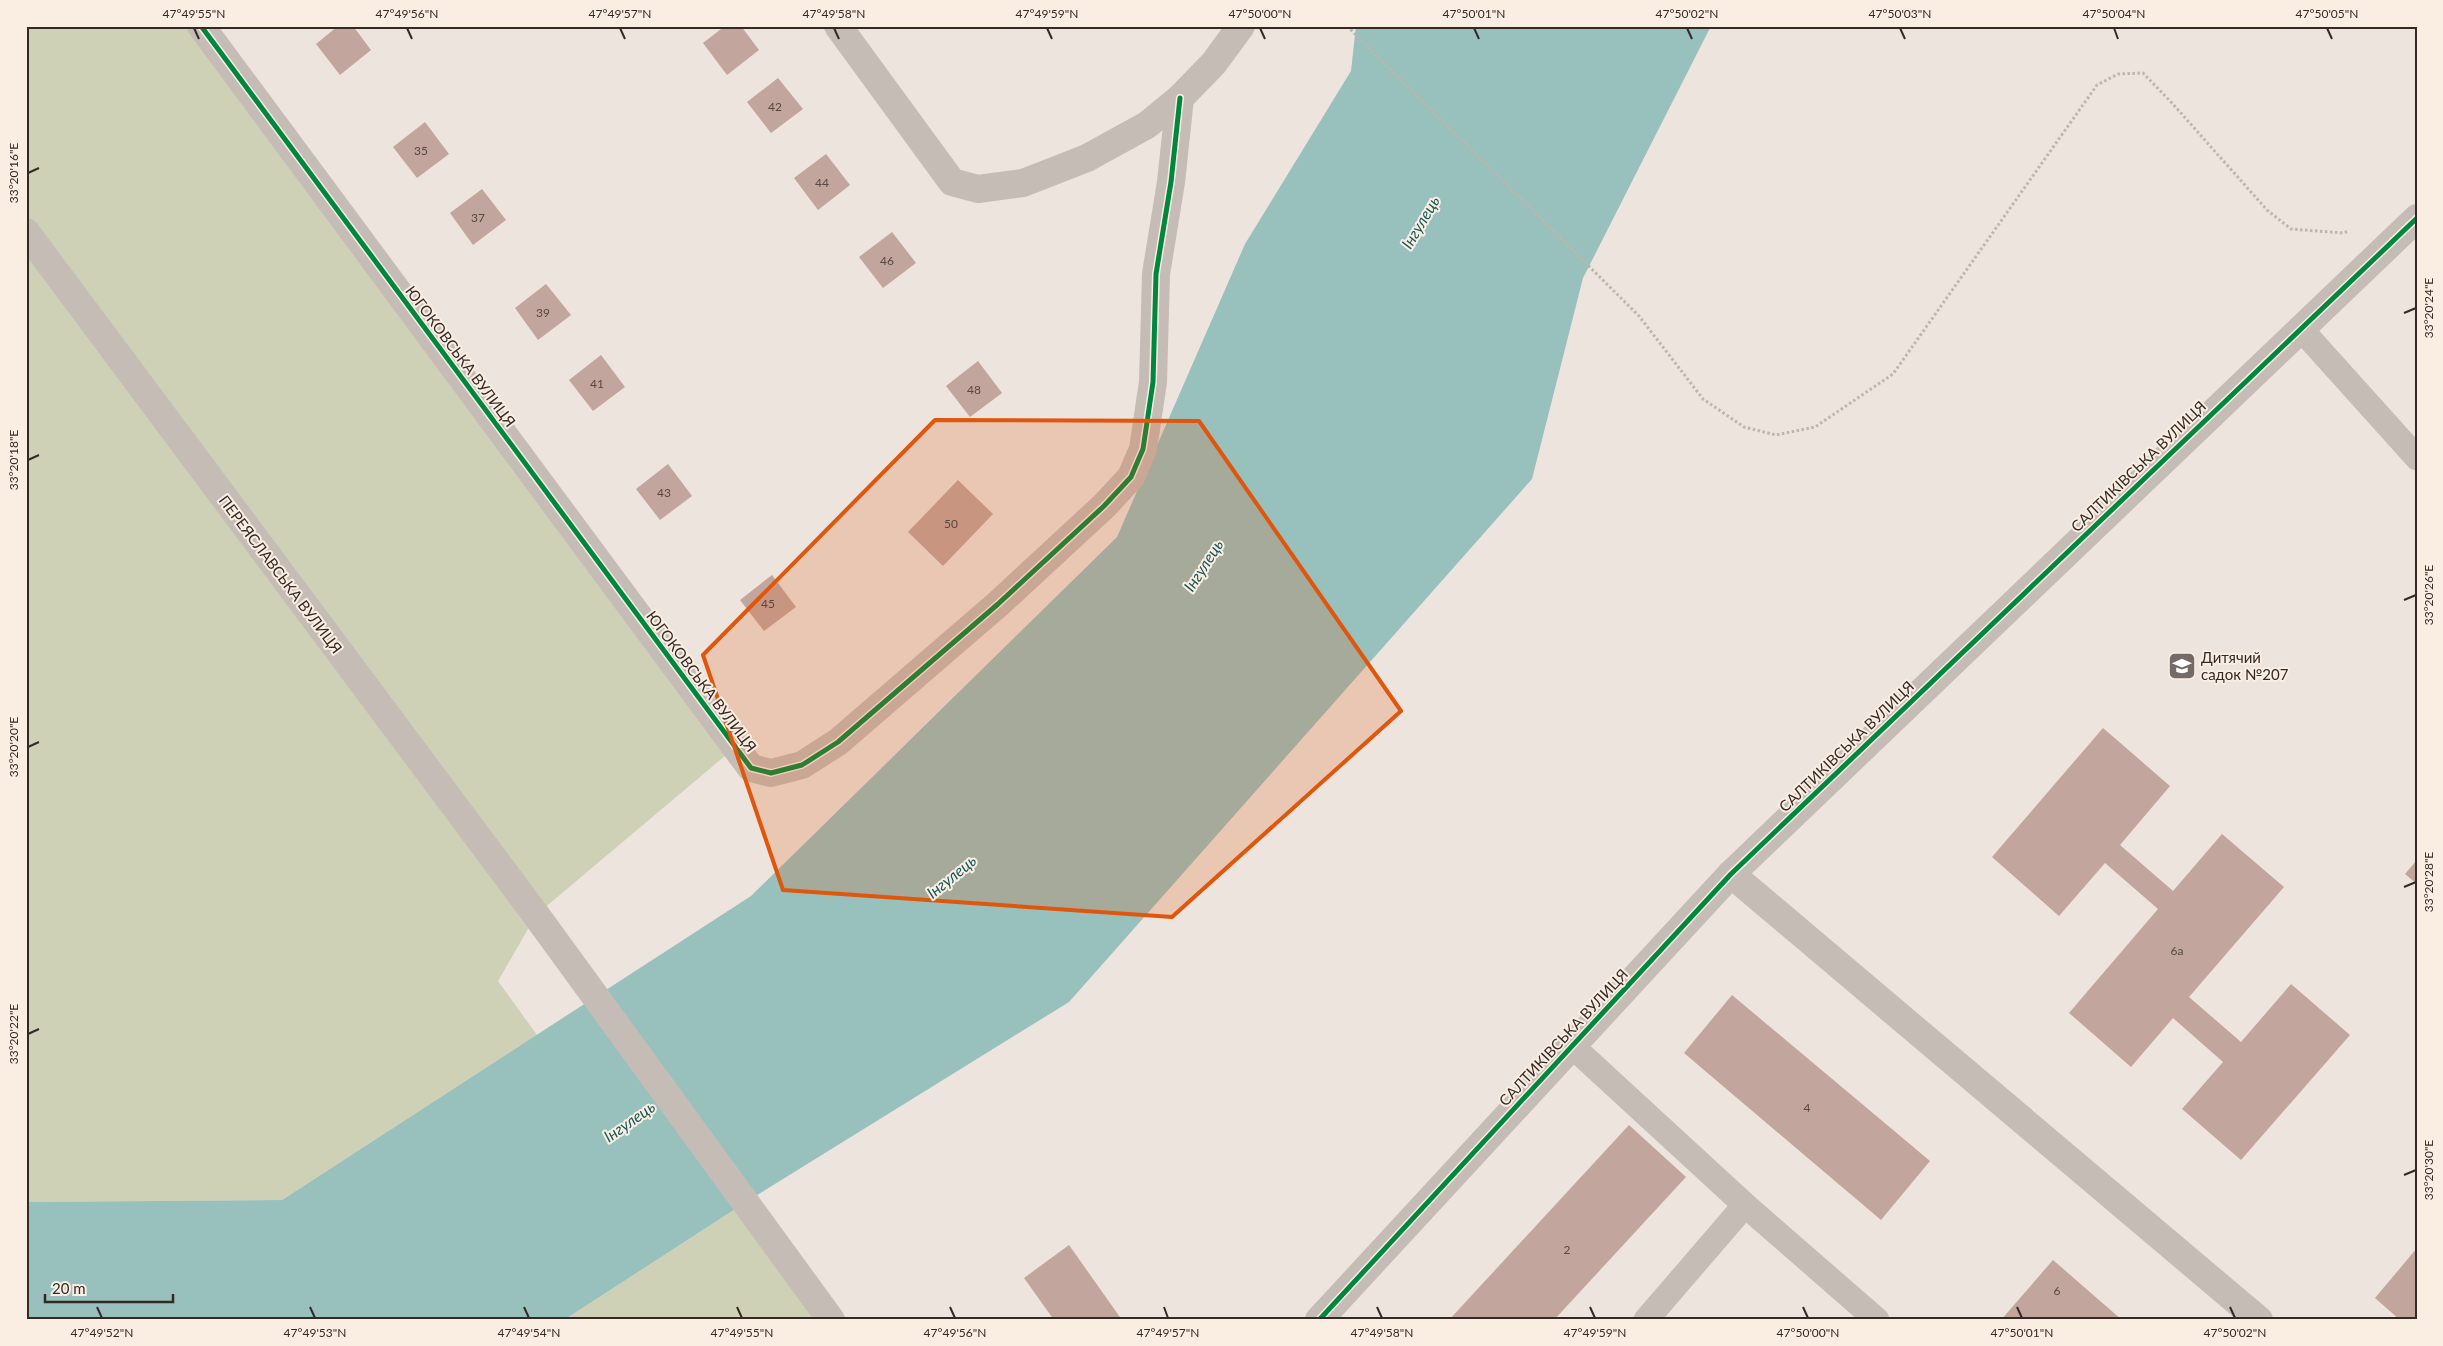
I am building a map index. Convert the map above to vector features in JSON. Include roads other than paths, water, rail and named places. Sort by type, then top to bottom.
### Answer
[{"type":"street","name":"ЮГОКОВСЬКА ВУЛИЦЯ","points":[[201,26],[751,768],[771,773],[802,765],[838,742],[998,604],[1104,506],[1131,477],[1143,449],[1153,382],[1156,274],[1171,182],[1180,98]]},
{"type":"street","points":[[838,26],[952,182],[978,189],[1023,183],[1088,158],[1147,125],[1180,98],[1214,63],[1241,26]]},
{"type":"street","name":"САЛТИКІВСЬКА ВУЛИЦЯ","points":[[1320,1320],[1731,874],[2417,218]]},
{"type":"street","name":"ПЕРЕЯСЛАВСЬКА ВУЛИЦЯ","points":[[26,232],[536,915],[831,1320]]},
{"type":"street","points":[[1731,874],[2258,1320]]},
{"type":"lane","points":[[2300,328],[2417,458]]},
{"type":"lane","points":[[1572,1046],[1745,1205],[1877,1320]]},
{"type":"lane","points":[[1646,1320],[1745,1205]]},
{"type":"water","name":"Інгулець","points":[[1356,26],[1711,26],[1583,278],[1532,479],[1069,1002],[746,1202],[564,1320],[26,1320],[26,1202],[282,1200],[751,896],[1117,537],[1245,244],[1351,71]]},
{"type":"place","name":"Дитячий садок №207","points":[[2182,666]]}]
